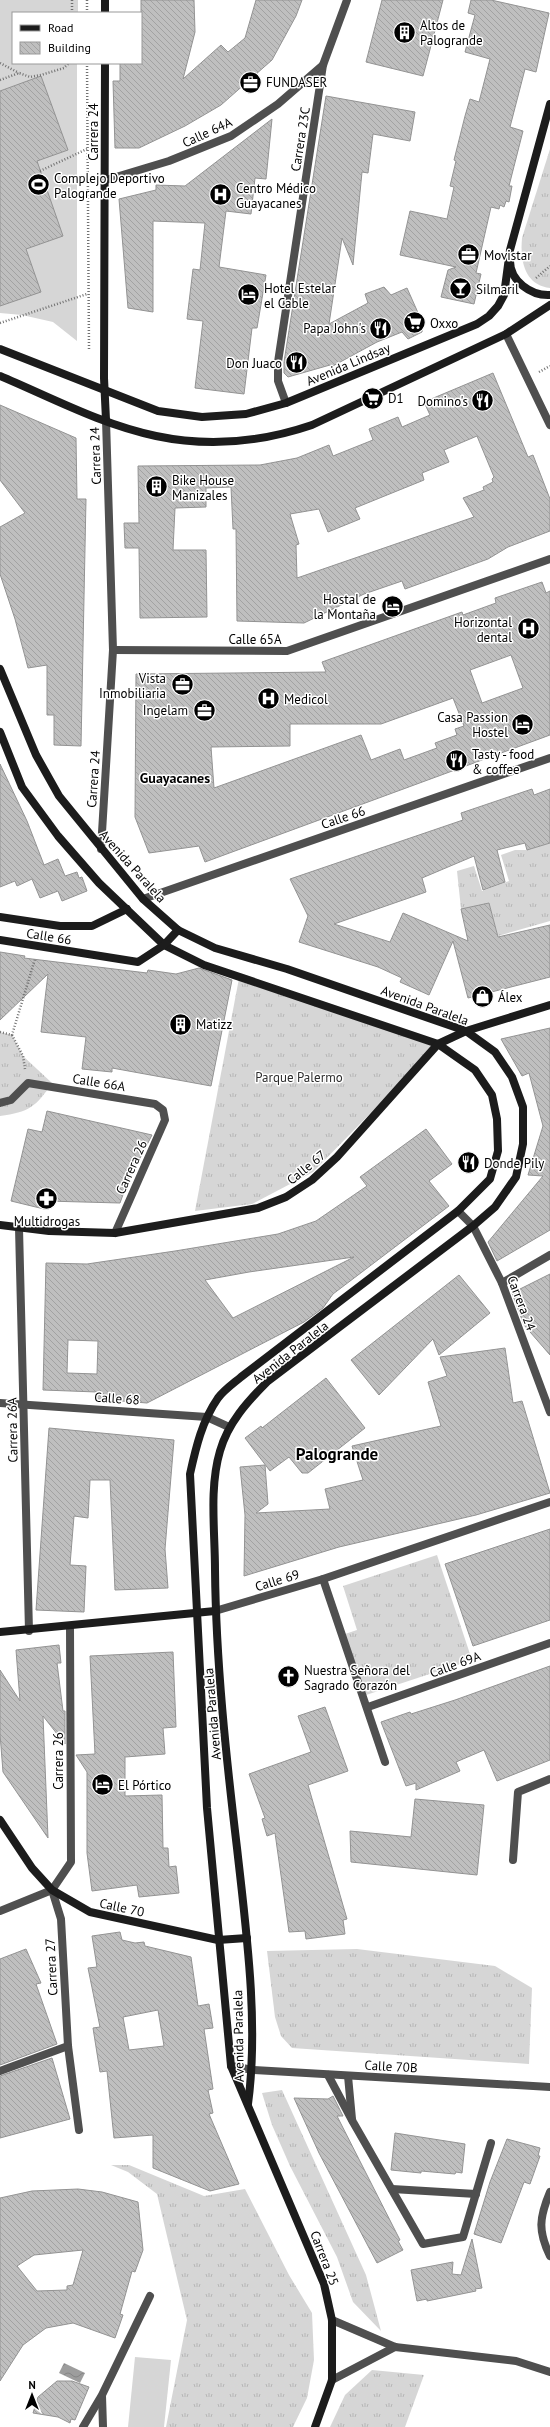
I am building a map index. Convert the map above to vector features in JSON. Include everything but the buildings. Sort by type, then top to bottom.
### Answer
[{"type":"street","points":[[105,0],[105,12]]},
{"type":"street","name":"Carrera 23C","points":[[286,403],[278,381],[278,362],[323,65],[347,0]]},
{"type":"street","name":"Carrera 24","points":[[101,849],[113,650],[105,390],[105,64]]},
{"type":"street","name":"Calle 64A","points":[[106,180],[170,161],[231,136],[278,104],[323,65]]},
{"type":"street","name":"Avenida Lindsay","points":[[0,349],[158,411],[202,417],[246,414],[286,403],[477,324],[489,316],[498,306],[504,295],[510,250],[550,104]]},
{"type":"street","points":[[510,250],[510,264],[515,278],[524,288],[536,293],[550,295]]},
{"type":"street","points":[[0,376],[106,420],[156,436],[201,442],[248,440],[295,431],[319,422],[506,334],[550,305]]},
{"type":"street","points":[[506,334],[550,425]]},
{"type":"street","name":"Calle 65A","points":[[113,650],[287,651],[550,559]]},
{"type":"street","name":"Avenida Paralela","points":[[0,669],[44,768],[59,796],[101,849],[143,898],[178,930],[215,948],[287,969],[466,1031],[495,1052],[512,1077],[523,1107],[523,1144],[516,1177],[495,1207],[473,1226],[268,1381],[245,1404],[229,1427],[220,1450],[215,1477],[215,1611],[232,1808],[247,1938],[252,2070],[248,2105]]},
{"type":"street","name":"Avenida Paralela","points":[[0,732],[22,787],[58,836],[99,883],[128,909],[164,945],[204,965],[438,1044],[475,1070],[492,1095],[498,1119],[498,1151],[490,1178],[458,1211],[241,1377],[219,1397],[207,1417],[197,1441],[190,1474],[207,1808],[218,1940],[231,2066],[248,2105]]},
{"type":"street","name":"Calle 66","points":[[143,898],[550,758]]},
{"type":"street","name":"Calle 66","points":[[0,917],[60,926],[92,926],[128,909]]},
{"type":"street","name":"Calle 66","points":[[0,940],[138,962],[164,945],[178,930]]},
{"type":"street","name":"Calle 67","points":[[0,1224],[49,1232],[115,1233],[258,1208],[286,1197],[312,1180],[337,1157],[438,1044],[466,1031],[550,1005]]},
{"type":"street","points":[[0,1103],[12,1100],[28,1083]]},
{"type":"street","name":"Calle 66A","points":[[28,1083],[155,1104],[163,1110]]},
{"type":"street","name":"Carrera 26","points":[[115,1233],[165,1120],[163,1110]]},
{"type":"street","name":"Carrera 24","points":[[458,1211],[473,1226],[502,1283],[550,1412]]},
{"type":"street","name":"Carrera 26A","points":[[19,1228],[29,1631]]},
{"type":"street","points":[[502,1283],[550,1256]]},
{"type":"street","name":"Calle 68","points":[[0,1403],[24,1403],[207,1417],[229,1427]]},
{"type":"street","name":"Calle 69","points":[[0,1632],[70,1627],[215,1611],[323,1579],[550,1502]]},
{"type":"street","points":[[323,1579],[368,1707],[385,1762]]},
{"type":"street","name":"Carrera 26","points":[[52,1890],[71,1862],[70,1627]]},
{"type":"street","name":"Calle 69A","points":[[368,1707],[550,1643]]},
{"type":"street","points":[[513,1860],[518,1792],[550,1779]]},
{"type":"street","name":"Carrera 27","points":[[0,1820],[32,1868],[52,1890],[61,1920],[68,2046],[79,2130]]},
{"type":"street","points":[[0,1911],[52,1890]]},
{"type":"street","name":"Calle 70","points":[[52,1890],[90,1912],[218,1940],[247,1938]]},
{"type":"street","points":[[0,2071],[68,2046]]},
{"type":"street","name":"Calle 70B","points":[[231,2066],[252,2070],[550,2087]]},
{"type":"street","points":[[328,2075],[352,2122],[423,2244],[463,2237],[491,2143]]},
{"type":"street","points":[[348,2076],[352,2122]]},
{"type":"street","name":"Carrera 25","points":[[248,2105],[324,2284],[332,2320],[332,2380],[315,2427]]},
{"type":"street","points":[[392,2189],[476,2194]]},
{"type":"street","points":[[550,2192],[542,2210],[541,2238],[550,2256]]},
{"type":"street","points":[[83,2427],[102,2395],[150,2296]]},
{"type":"street","points":[[332,2320],[395,2347],[516,2361],[550,2372]]},
{"type":"street","points":[[332,2380],[395,2347]]},
{"type":"street","points":[[102,2395],[103,2427]]},
{"type":"path","points":[[72,0],[72,12]]},
{"type":"path","points":[[87,0],[87,12]]},
{"type":"path","points":[[0,63],[30,77],[64,68],[67,64]]},
{"type":"path","points":[[87,64],[87,294],[89,358]]},
{"type":"path","points":[[0,80],[19,73]]},
{"type":"path","points":[[40,171],[87,149],[105,148]]},
{"type":"path","points":[[0,323],[87,294]]},
{"type":"path","points":[[28,1083],[23,1056],[12,1035],[38,947]]},
{"type":"path","points":[[0,1032],[12,1035]]},
{"type":"green space","name":"Complejo Deportivo Palogrande","points":[[0,0],[78,0],[78,12],[12,12],[12,64],[77,64],[77,341],[53,322],[22,315],[0,313]]},
{"type":"green space","points":[[550,149],[550,288],[541,286],[529,277],[523,263],[522,238]]},
{"type":"green space","points":[[550,843],[550,921],[498,936],[489,903],[461,909],[457,871],[474,866],[482,891],[509,881],[501,855],[515,850],[527,850]]},
{"type":"green space","name":"Parque Palermo","points":[[240,973],[438,1044],[313,1172],[252,1204],[195,1211]]},
{"type":"green space","points":[[0,1032],[12,1035],[23,1056],[52,1083],[41,1098],[31,1107],[18,1113],[0,1116]]},
{"type":"green space","points":[[437,1555],[472,1660],[363,1696],[342,1635],[357,1630],[343,1586]]},
{"type":"green space","points":[[357,1949],[495,1966],[532,1988],[529,2064],[292,2048],[281,2036],[275,2017],[267,1951]]},
{"type":"green space","points":[[282,2090],[366,2275],[381,2331],[353,2302],[337,2257],[290,2166],[272,2125],[262,2093]]},
{"type":"green space","points":[[111,2165],[129,2165],[204,2196],[245,2189],[289,2275],[312,2313],[314,2360],[307,2398],[293,2427],[166,2427],[187,2320],[157,2194],[128,2172]]},
{"type":"green space","points":[[135,2357],[171,2360],[164,2427],[128,2427]]},
{"type":"green space","points":[[372,2370],[424,2375],[405,2427],[330,2427],[345,2395]]},
{"type":"water","points":[[64,2363],[85,2373],[80,2383],[59,2373]]},
{"type":"place","name":"Altos de Palogrande","points":[[404,32]]},
{"type":"place","name":"FUNDASER","points":[[251,82]]},
{"type":"place","name":"Complejo Deportivo Palogrande","points":[[38,185]]},
{"type":"place","name":"Centro Médico Guayacanes","points":[[220,195]]},
{"type":"place","name":"Movistar","points":[[468,255]]},
{"type":"place","name":"Silmaril","points":[[460,289]]},
{"type":"place","name":"Hotel Estelar el Cable","points":[[248,295]]},
{"type":"place","name":"Oxxo","points":[[415,323]]},
{"type":"place","name":"Papa John's","points":[[381,328]]},
{"type":"place","name":"Don Juaco","points":[[297,363]]},
{"type":"place","name":"D1","points":[[373,398]]},
{"type":"place","name":"Domino's","points":[[483,401]]},
{"type":"place","name":"Bike House Manizales","points":[[156,487]]},
{"type":"place","name":"Hostal de la Montaña","points":[[392,606]]},
{"type":"place","name":"Horizontal dental","points":[[528,629]]},
{"type":"place","name":"Vista Inmobiliaria","points":[[182,685]]},
{"type":"place","name":"Medicol","points":[[268,699]]},
{"type":"place","name":"Ingelam","points":[[204,710]]},
{"type":"place","name":"Casa Passion Hostel","points":[[523,724]]},
{"type":"place","name":"Tasty - food & coffee","points":[[456,761]]},
{"type":"place","name":"Álex","points":[[483,997]]},
{"type":"place","name":"Matizz","points":[[181,1024]]},
{"type":"place","name":"Donde Pily","points":[[469,1163]]},
{"type":"place","name":"Multidrogas","points":[[47,1199]]},
{"type":"place","name":"Nuestra Señora del Sagrado Corazón","points":[[288,1677]]},
{"type":"place","name":"El Pórtico","points":[[102,1785]]},
{"type":"district","name":"Guayacanes","points":[[175,778]]},
{"type":"district","name":"Palogrande","points":[[337,1454]]}]
